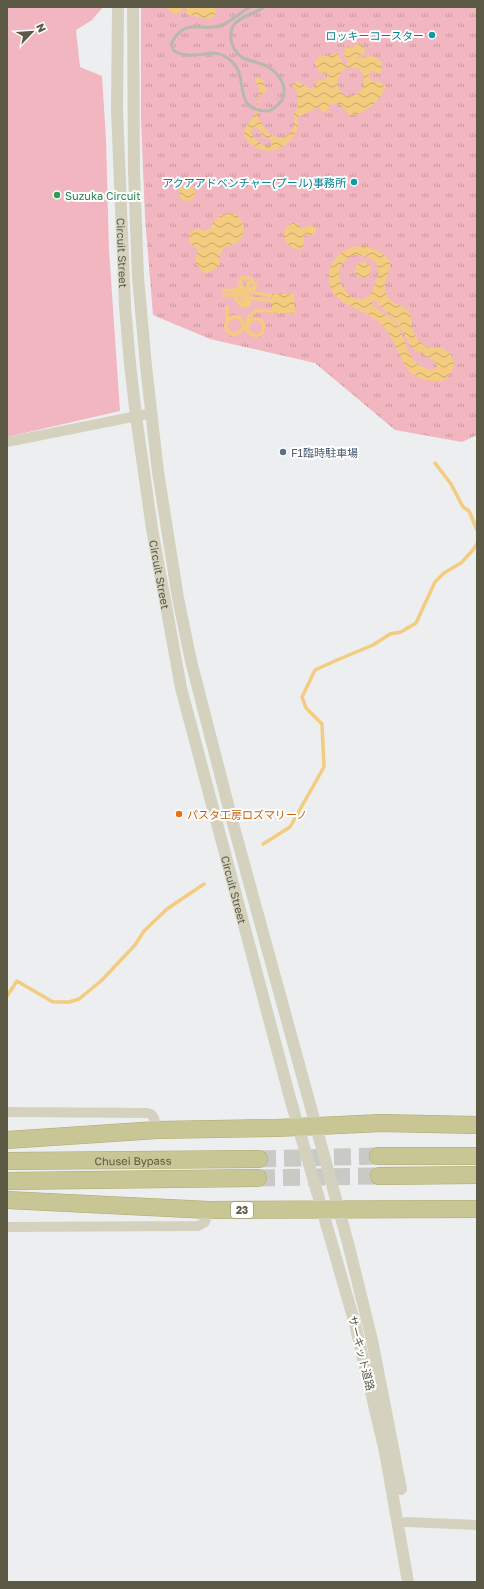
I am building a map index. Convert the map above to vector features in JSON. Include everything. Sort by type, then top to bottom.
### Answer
[{"type":"highway","points":[[7,1140],[157,1130],[299,1127],[381,1123],[477,1125]]},
{"type":"highway","points":[[378,1156],[477,1156]]},
{"type":"highway","name":"Chusei Bypass","points":[[7,1161],[259,1159]]},
{"type":"highway","points":[[379,1176],[477,1175]]},
{"type":"highway","name":"Chusei Bypass","points":[[7,1181],[258,1178]]},
{"type":"highway","name":"23","points":[[7,1200],[209,1210],[477,1209]]},
{"type":"street","name":"Circuit Street","points":[[118,7],[116,53],[117,110],[125,306],[136,416],[152,529],[181,688],[299,1127]]},
{"type":"street","name":"Circuit Street","points":[[133,7],[134,173],[138,277],[158,472],[178,598],[191,661],[232,820],[340,1209],[372,1340],[386,1403],[415,1582]]},
{"type":"street","points":[[7,442],[152,412]]},
{"type":"street","points":[[7,1112],[146,1113],[151,1114],[154,1118],[157,1130]]},
{"type":"street","name":"サーキット道路","points":[[299,1127],[355,1324],[377,1415],[399,1522],[408,1582]]},
{"type":"street","points":[[7,1227],[198,1226],[205,1222],[209,1210]]},
{"type":"street","points":[[406,1522],[477,1525]]},
{"type":"green space","name":"Suzuka Circuit","points":[[7,7],[103,7],[92,20],[76,30],[80,67],[102,76],[106,140],[109,250],[120,411],[7,437]]},
{"type":"green space","points":[[141,7],[477,7],[477,435],[462,442],[395,430],[315,363],[210,339],[153,315],[145,218],[141,118]]},
{"type":"water","points":[[166,7],[184,7],[179,13],[173,13]]},
{"type":"water","points":[[184,7],[216,7],[215,16],[208,19],[186,14],[187,9]]},
{"type":"water","points":[[355,45],[363,45],[365,49],[364,54],[356,57],[357,58],[371,56],[379,59],[382,67],[381,73],[379,74],[372,71],[368,74],[372,81],[380,82],[386,88],[379,98],[367,110],[350,116],[341,105],[332,103],[325,114],[318,107],[298,117],[294,135],[286,144],[274,150],[262,150],[247,140],[244,130],[253,118],[259,93],[259,88],[255,77],[262,79],[266,90],[265,93],[260,94],[257,111],[259,119],[267,131],[273,136],[279,138],[284,137],[293,129],[295,122],[294,114],[298,108],[297,92],[292,85],[297,81],[312,90],[319,79],[324,81],[329,74],[320,73],[315,64],[316,60],[320,56],[330,56],[336,52],[345,65],[348,62],[344,54],[346,47],[349,46],[352,49]],"holes":[[[350,67],[360,69],[364,83],[358,94],[353,96],[343,94],[338,84],[341,73]],[[255,126],[259,129],[263,136],[273,141],[271,145],[267,147],[255,138],[251,131]]]},
{"type":"water","points":[[184,185],[190,185],[195,190],[193,199],[190,201],[184,201],[179,196],[179,190]]},
{"type":"water","points":[[227,213],[236,214],[241,220],[244,231],[243,235],[236,244],[227,245],[225,247],[221,253],[218,266],[207,273],[202,271],[195,262],[198,249],[190,242],[190,232],[199,228],[204,231],[211,228],[217,218]]},
{"type":"water","points":[[293,223],[297,223],[302,229],[309,225],[316,227],[316,231],[312,235],[304,236],[304,245],[303,248],[300,249],[291,247],[285,239],[284,235],[286,227]]},
{"type":"water","points":[[365,246],[387,257],[390,263],[390,269],[385,288],[387,296],[392,301],[407,309],[411,318],[413,332],[419,341],[428,347],[444,349],[453,359],[453,368],[446,379],[440,381],[428,381],[412,373],[407,369],[391,337],[381,324],[372,317],[342,301],[332,290],[329,276],[332,263],[343,251]],"holes":[[[354,255],[365,256],[373,260],[378,268],[377,278],[373,290],[364,299],[357,299],[350,295],[343,288],[340,280],[339,270],[344,262]],[[375,300],[399,325],[412,348],[434,360],[437,366],[435,369],[429,370],[415,361],[411,356],[396,324],[372,304],[372,301]]]},
{"type":"water","points":[[360,262],[366,262],[371,267],[369,276],[366,278],[360,278],[355,273],[355,267]]},
{"type":"water","points":[[272,294],[294,294],[295,313],[272,313]]},
{"type":"waterway","points":[[224,290],[245,291],[249,290],[253,289],[255,286],[254,284],[253,282],[252,280],[246,278],[242,278],[240,282],[244,289],[246,290],[248,291],[250,291],[253,290],[255,288],[255,284],[251,281],[247,286],[249,289],[251,291],[257,294],[270,295]]},
{"type":"waterway","points":[[245,297],[242,300],[246,303],[249,300],[245,293],[240,288],[234,290],[235,297],[242,306],[248,305],[251,299]]},
{"type":"waterway","points":[[224,295],[247,295]]},
{"type":"waterway","points":[[250,298],[272,301]]},
{"type":"waterway","points":[[227,307],[227,323]]},
{"type":"waterway","points":[[247,320],[252,313],[257,311],[272,311]]},
{"type":"waterway","points":[[229,320],[232,317],[239,317],[244,325],[242,329]]},
{"type":"waterway","points":[[227,322],[227,330],[233,335],[242,330],[254,319],[262,321],[264,326],[262,333],[256,336],[249,333],[247,326]]},
{"type":"waterway","points":[[435,463],[451,484],[463,507],[469,511],[477,530]]},
{"type":"waterway","points":[[263,844],[290,827],[324,767],[322,724],[306,708],[302,697],[315,670],[373,645],[390,634],[401,632],[416,623],[435,582],[444,573],[461,563],[477,544]]},
{"type":"waterway","points":[[7,996],[17,981],[53,1002],[69,1002],[79,999],[101,981],[135,945],[144,931],[167,909],[204,884]]},
{"type":"tunnel","points":[[259,1159],[378,1156]]},
{"type":"tunnel","points":[[258,1178],[379,1176]]},
{"type":"railway","points":[[250,7],[221,26],[193,27],[182,30],[171,44],[174,51],[183,55],[212,53],[223,55],[229,59],[239,71],[245,100],[250,106],[257,110],[269,111],[277,106],[284,96],[284,88],[281,80],[268,67],[243,58],[239,55],[236,52],[231,39],[231,30],[239,20],[264,7]]},
{"type":"place","name":"ロッキーコースター","points":[[432,35]]},
{"type":"place","name":"アクアアドベンチャー(プール)事務所","points":[[354,182]]},
{"type":"place","name":"Suzuka Circuit","points":[[57,195]]},
{"type":"place","name":"F1臨時駐車場","points":[[283,452]]},
{"type":"place","name":"パスタ工房ロズマリーノ","points":[[179,814]]}]
